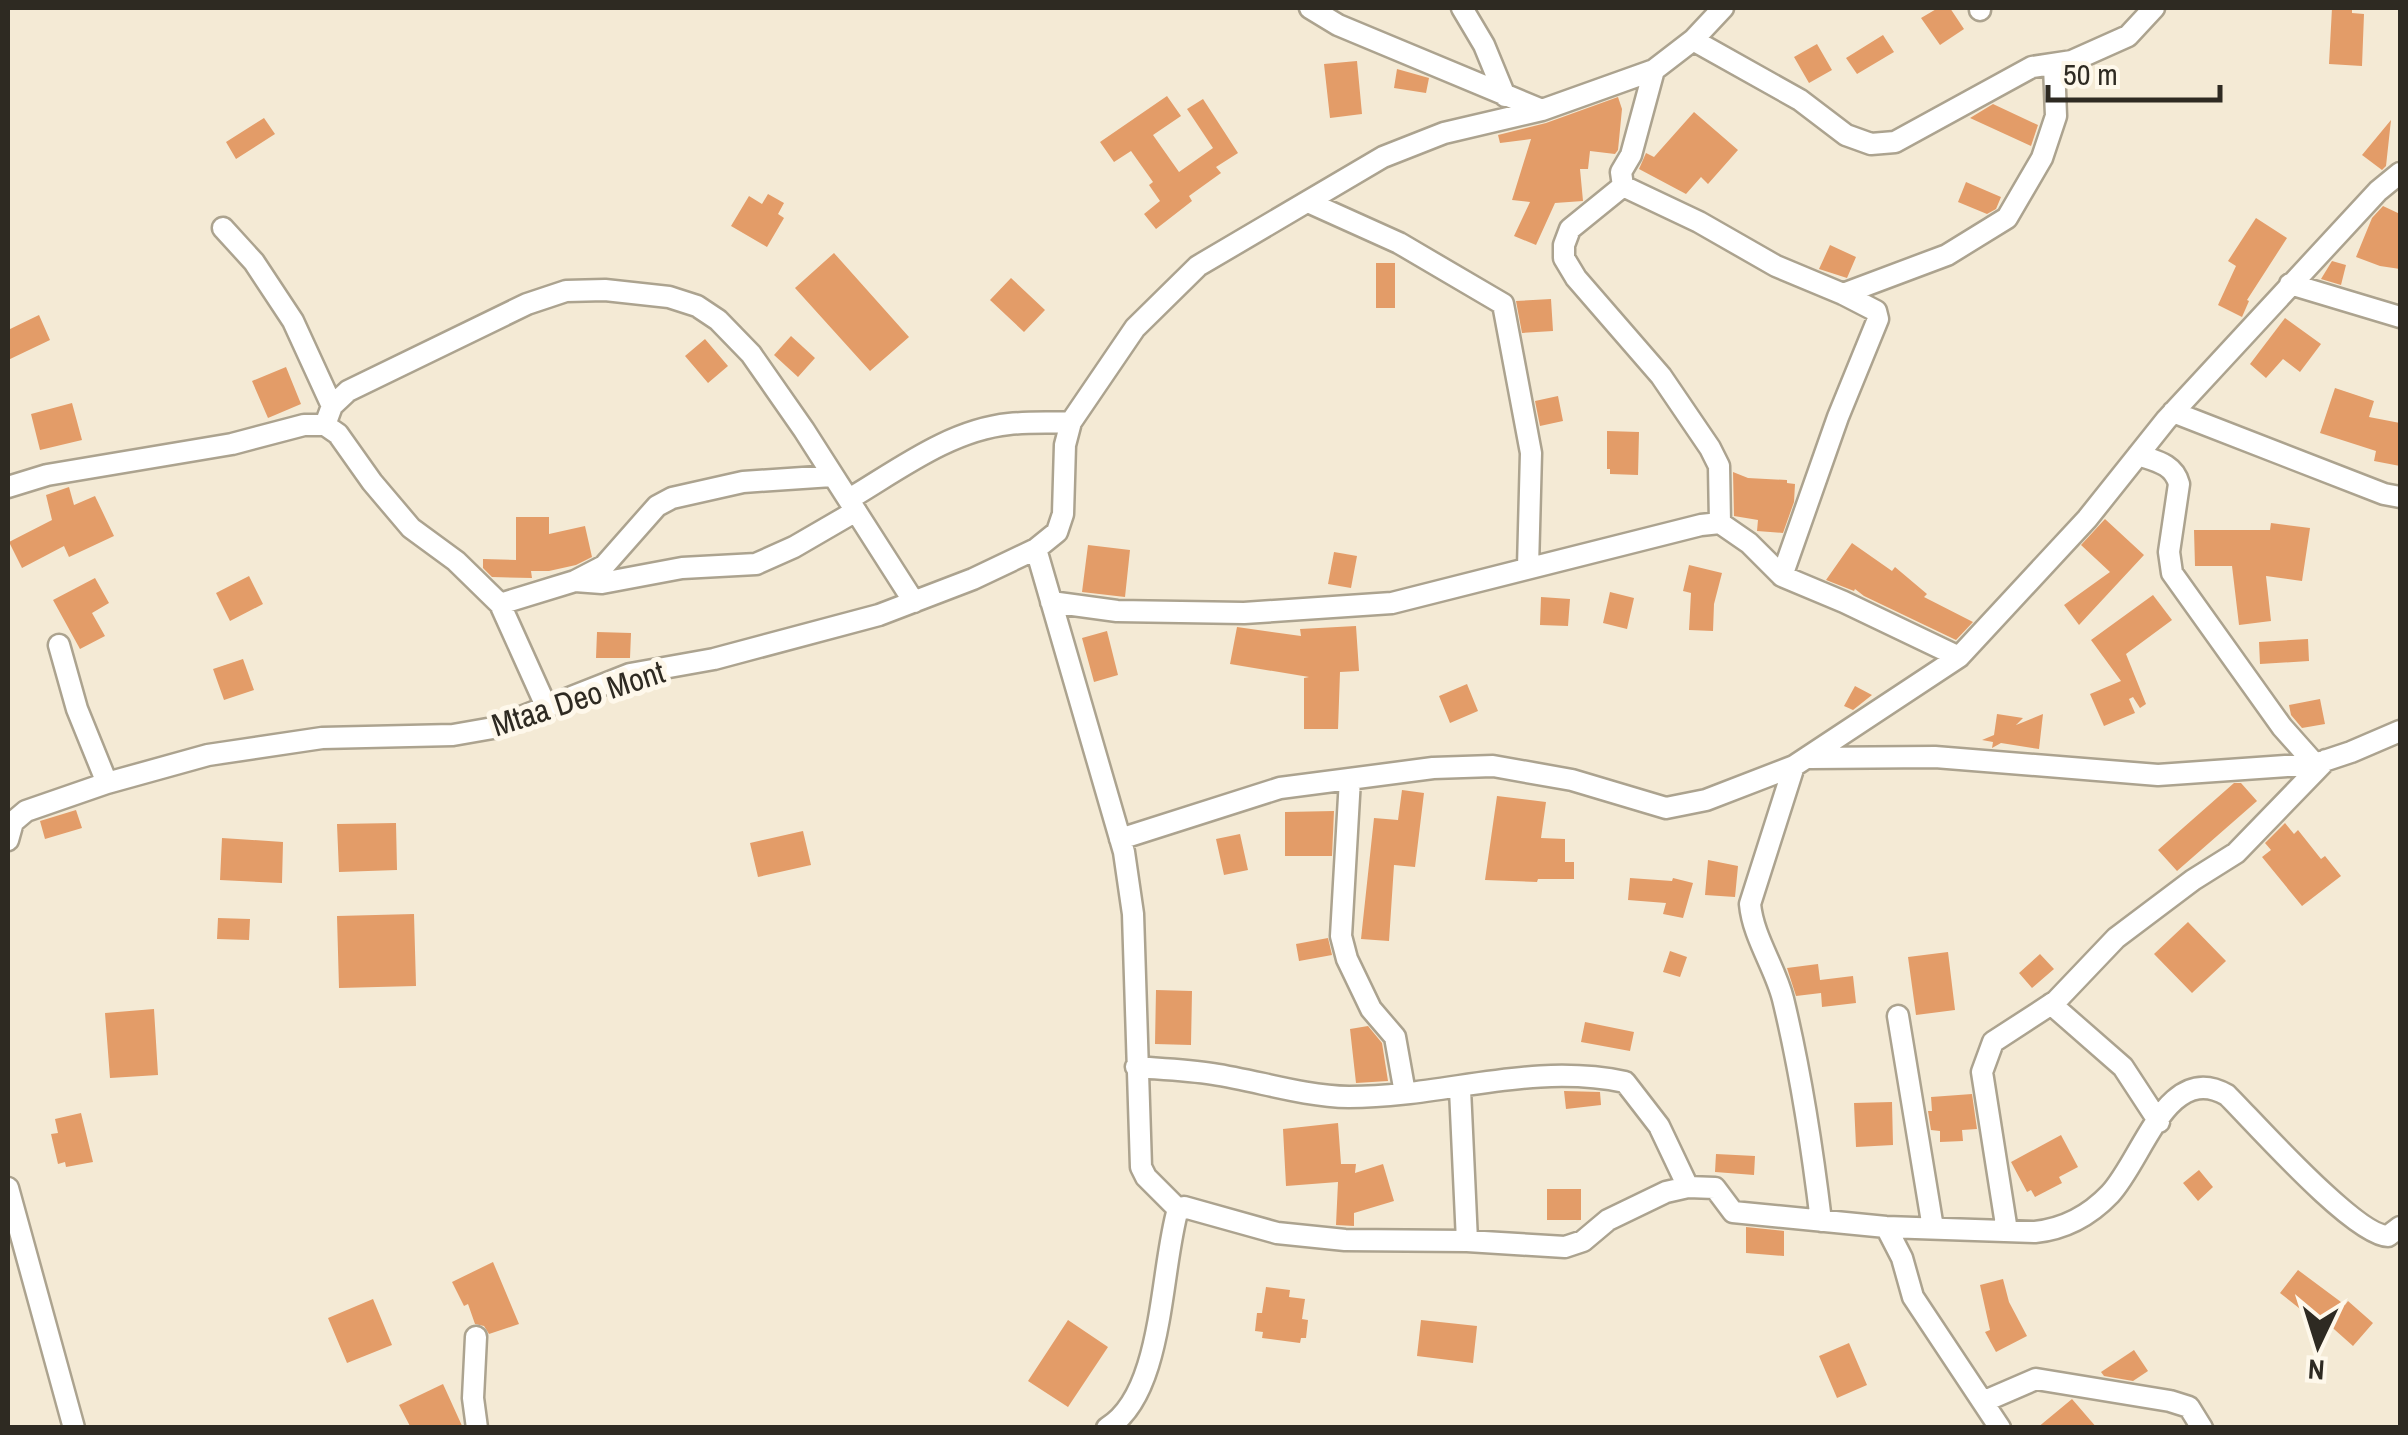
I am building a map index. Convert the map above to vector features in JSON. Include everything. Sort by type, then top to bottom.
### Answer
[{"type":"street","points":[[1310,8],[1338,26],[1542,110]]},
{"type":"street","points":[[1462,8],[1484,45],[1505,96]]},
{"type":"street","points":[[1178,1209],[1141,1167],[1132,914],[1120,839],[1036,549],[1057,532],[1063,514],[1065,445],[1071,422],[1135,328],[1198,266],[1383,156],[1444,133],[1542,110],[1654,70],[1693,40],[1722,8]]},
{"type":"street","points":[[1693,40],[1800,100],[1846,135],[1871,144],[1895,142],[2032,67],[2054,65],[2128,36],[2154,8]]},
{"type":"street","points":[[1843,294],[1947,255],[2007,218],[2042,158],[2056,116],[2054,65]]},
{"type":"street","points":[[1623,186],[1621,172],[1631,155],[1654,70]]},
{"type":"street","points":[[1120,839],[1280,788],[1433,768],[1492,766],[1572,780],[1666,808],[1706,800],[1801,762],[1959,657],[2087,519],[2173,412],[2378,191],[2400,173]]},
{"type":"street","points":[[1623,186],[1699,222],[1776,266],[1876,311],[1878,319],[1838,417],[1782,576]]},
{"type":"street","points":[[1623,186],[1570,229],[1564,258],[1576,278],[1661,376],[1710,448],[1719,466],[1720,523]]},
{"type":"street","points":[[1308,202],[1399,244],[1504,304],[1530,453],[1528,567]]},
{"type":"street","points":[[223,228],[254,262],[294,321],[338,434],[411,528],[456,560],[500,604],[546,706]]},
{"type":"street","points":[[2290,284],[2400,317]]},
{"type":"street","points":[[8,487],[47,475],[232,444],[304,425],[329,416],[348,390],[528,304],[566,291],[605,290],[668,297],[708,313],[751,354],[914,602]]},
{"type":"street","points":[[2173,412],[2400,497]]},
{"type":"street","points":[[575,581],[602,583],[682,568],[756,564],[794,547],[936,448],[971,432],[1007,424],[1071,422]]},
{"type":"street","points":[[2138,455],[2168,466],[2177,475],[2169,552],[2172,572],[2282,727],[2320,762]]},
{"type":"street","points":[[500,604],[575,581],[604,566],[657,506],[672,498],[743,482],[832,476]]},
{"type":"street","points":[[1051,602],[1117,611],[1303,611],[1392,604],[1528,567],[1720,523],[1750,543],[1782,576],[1959,657]]},
{"type":"street","name":"Mtaa Deo Mont","points":[[8,840],[13,822],[26,811],[208,754],[322,738],[453,735],[493,728],[630,674],[714,659],[879,615],[973,579],[1036,549]]},
{"type":"street","points":[[59,646],[77,708],[107,783]]},
{"type":"street","points":[[1801,762],[1935,757],[2158,774],[2320,762],[2400,731]]},
{"type":"street","points":[[1801,762],[1750,904],[1752,922],[1781,994],[1806,1100],[1821,1220]]},
{"type":"street","points":[[2007,1231],[1982,1072],[1993,1042],[2052,1004],[2116,938],[2236,854],[2320,762]]},
{"type":"street","points":[[1350,779],[1341,936],[1347,959],[1371,1009],[1395,1037],[1405,1093]]},
{"type":"street","points":[[2052,1004],[2123,1067],[2159,1122]]},
{"type":"street","points":[[1898,1016],[1933,1228]]},
{"type":"street","points":[[1136,1067],[1213,1074],[1316,1096],[1460,1088],[1514,1076],[1592,1076],[1624,1082],[1659,1126],[1688,1187]]},
{"type":"street","points":[[1178,1209],[1188,1208],[1277,1233],[1344,1240],[1564,1247],[1583,1241],[1608,1220],[1666,1192],[1688,1187],[1715,1188],[1733,1212],[1886,1227],[2058,1230],[2091,1212],[2112,1192],[2177,1094],[2200,1085],[2227,1095],[2336,1204],[2370,1232],[2388,1236],[2400,1227]]},
{"type":"street","points":[[1460,1088],[1467,1241]]},
{"type":"street","points":[[8,1188],[74,1428]]},
{"type":"street","points":[[1107,1428],[1122,1419],[1139,1394],[1150,1364],[1170,1235],[1178,1209]]},
{"type":"street","points":[[1886,1227],[1902,1258],[1913,1297],[1930,1328],[1985,1401],[2000,1428]]},
{"type":"street","points":[[476,1337],[472,1398],[477,1428]]},
{"type":"street","points":[[1985,1401],[2036,1379],[2189,1407],[2202,1428]]},
{"type":"building","points":[[1938,8],[1950,8],[1964,29],[1940,45],[1921,18]]},
{"type":"building","points":[[2332,8],[2352,8],[2352,13],[2364,14],[2362,66],[2329,64]]},
{"type":"building","points":[[1883,35],[1894,52],[1857,74],[1846,58]]},
{"type":"building","points":[[1817,44],[1832,70],[1809,83],[1794,57]]},
{"type":"building","points":[[1357,61],[1362,114],[1330,118],[1324,64]]},
{"type":"building","points":[[1397,69],[1429,78],[1426,93],[1394,88]]},
{"type":"building","points":[[1167,96],[1181,116],[1153,135],[1179,172],[1213,148],[1187,109],[1203,99],[1238,153],[1216,167],[1221,173],[1189,196],[1192,201],[1156,229],[1144,214],[1160,201],[1149,185],[1153,182],[1131,151],[1114,162],[1100,142]]},
{"type":"building","points":[[1618,97],[1622,109],[1618,150],[1615,154],[1590,151],[1588,169],[1580,169],[1583,201],[1555,203],[1536,245],[1514,236],[1530,202],[1512,200],[1531,139],[1500,143],[1498,135],[1546,123]]},
{"type":"building","points":[[1993,104],[2038,125],[2031,146],[1970,118]]},
{"type":"building","points":[[1694,112],[1738,150],[1708,184],[1701,177],[1686,194],[1639,169],[1646,153],[1654,157]]},
{"type":"building","points":[[264,118],[275,134],[236,159],[226,142]]},
{"type":"building","points":[[2391,120],[2386,166],[2382,170],[2362,155]]},
{"type":"building","points":[[1966,182],[2001,197],[1996,209],[1987,214],[1958,202]]},
{"type":"building","points":[[768,194],[784,203],[778,214],[784,218],[767,247],[731,226],[749,196],[762,204]]},
{"type":"building","points":[[2383,206],[2400,214],[2400,269],[2356,257],[2372,218]]},
{"type":"building","points":[[2256,218],[2287,238],[2247,300],[2242,317],[2218,305],[2236,266],[2228,261]]},
{"type":"building","points":[[1830,245],[1856,257],[1847,278],[1819,269]]},
{"type":"building","points":[[834,253],[909,337],[870,371],[795,288]]},
{"type":"building","points":[[2332,261],[2346,265],[2341,285],[2321,279]]},
{"type":"building","points":[[1376,263],[1395,263],[1395,308],[1376,308]]},
{"type":"building","points":[[1011,278],[1045,310],[1024,332],[990,300]]},
{"type":"building","points":[[1551,299],[1553,331],[1522,333],[1516,301]]},
{"type":"building","points":[[39,315],[50,340],[8,360],[8,330]]},
{"type":"building","points":[[2285,318],[2321,344],[2300,372],[2283,359],[2266,378],[2250,364]]},
{"type":"building","points":[[791,336],[815,358],[798,377],[774,355]]},
{"type":"building","points":[[705,339],[728,366],[708,383],[685,356]]},
{"type":"building","points":[[286,367],[301,404],[268,418],[252,381]]},
{"type":"building","points":[[2335,388],[2374,401],[2369,417],[2400,423],[2400,466],[2374,461],[2376,451],[2320,433]]},
{"type":"building","points":[[1558,396],[1563,421],[1540,426],[1535,401]]},
{"type":"building","points":[[72,403],[82,440],[40,450],[31,414]]},
{"type":"building","points":[[1607,431],[1639,432],[1638,475],[1610,474]]},
{"type":"building","points":[[1733,472],[1748,478],[1795,484],[1794,502],[1783,533],[1757,531],[1758,520],[1734,516]]},
{"type":"building","points":[[69,487],[74,505],[95,496],[114,536],[69,557],[64,546],[22,568],[9,542],[52,520],[46,495]]},
{"type":"building","points":[[516,517],[549,517],[549,534],[585,526],[592,557],[576,565],[531,571],[532,578],[492,577],[483,568],[483,559],[516,560]]},
{"type":"building","points":[[2105,519],[2144,555],[2079,625],[2064,605],[2110,572],[2081,545]]},
{"type":"building","points":[[2271,523],[2310,528],[2302,581],[2266,576],[2271,621],[2239,625],[2232,566],[2195,566],[2194,530],[2270,530]]},
{"type":"building","points":[[1852,543],[1892,571],[1895,567],[1927,594],[1924,597],[1973,622],[1956,640],[1855,589],[1826,580]]},
{"type":"building","points":[[1088,545],[1130,550],[1125,597],[1082,592]]},
{"type":"building","points":[[1334,552],[1357,556],[1351,588],[1328,584]]},
{"type":"building","points":[[1689,565],[1722,573],[1714,604],[1713,631],[1689,630],[1691,593],[1683,591]]},
{"type":"building","points":[[249,576],[263,604],[230,621],[216,593]]},
{"type":"building","points":[[95,578],[109,603],[92,613],[105,636],[80,649],[53,600]]},
{"type":"building","points":[[1610,592],[1634,598],[1627,629],[1603,623]]},
{"type":"building","points":[[2153,595],[2172,620],[2126,654],[2146,704],[2140,708],[2133,697],[2129,699],[2135,713],[2104,726],[2090,694],[2121,681],[2091,640]]},
{"type":"building","points":[[1541,597],[1570,599],[1568,626],[1540,625]]},
{"type":"building","points":[[1356,626],[1359,671],[1340,672],[1338,729],[1304,729],[1304,678],[1309,677],[1230,664],[1237,627],[1301,636],[1300,629]]},
{"type":"building","points":[[1107,631],[1118,675],[1094,682],[1082,638]]},
{"type":"building","points":[[597,632],[631,633],[630,658],[596,658]]},
{"type":"building","points":[[2308,639],[2309,661],[2260,664],[2259,642]]},
{"type":"building","points":[[243,659],[254,690],[224,700],[213,669]]},
{"type":"building","points":[[1467,684],[1478,711],[1450,723],[1439,696]]},
{"type":"building","points":[[1855,686],[1872,695],[1853,710],[1844,706]]},
{"type":"building","points":[[2320,699],[2325,724],[2302,728],[2291,715],[2289,705]]},
{"type":"building","points":[[1997,714],[2023,718],[2016,725],[2043,714],[2039,749],[2001,743],[1992,748],[1993,742],[1982,740],[1994,735]]},
{"type":"building","points":[[2234,783],[2241,783],[2257,801],[2177,871],[2158,850]]},
{"type":"building","points":[[1402,790],[1424,793],[1415,867],[1394,865],[1389,941],[1361,939],[1374,818],[1398,820]]},
{"type":"building","points":[[1497,796],[1546,802],[1541,838],[1565,839],[1565,862],[1574,862],[1574,879],[1485,880]]},
{"type":"building","points":[[76,810],[82,828],[45,839],[40,821]]},
{"type":"building","points":[[1334,811],[1332,856],[1285,856],[1285,812]]},
{"type":"building","points":[[396,823],[397,870],[339,872],[337,824]]},
{"type":"building","points":[[2285,823],[2294,834],[2298,830],[2321,859],[2325,856],[2341,876],[2302,906],[2262,857],[2271,850],[2265,843]]},
{"type":"building","points":[[803,831],[811,865],[758,877],[750,843]]},
{"type":"building","points":[[1240,834],[1248,870],[1224,875],[1216,839]]},
{"type":"building","points":[[222,838],[283,842],[282,883],[220,880]]},
{"type":"building","points":[[1708,860],[1738,866],[1735,897],[1705,895]]},
{"type":"building","points":[[1630,878],[1673,878],[1693,883],[1683,918],[1663,914],[1666,903],[1628,900]]},
{"type":"building","points":[[414,914],[416,986],[339,988],[337,916]]},
{"type":"building","points":[[218,918],[250,919],[249,940],[217,939]]},
{"type":"building","points":[[2188,922],[2226,961],[2192,993],[2154,954]]},
{"type":"building","points":[[1328,938],[1332,955],[1299,961],[1296,944]]},
{"type":"building","points":[[1670,951],[1687,957],[1680,977],[1663,972]]},
{"type":"building","points":[[1948,952],[1955,1010],[1916,1015],[1908,957]]},
{"type":"building","points":[[2040,954],[2054,969],[2032,988],[2019,973]]},
{"type":"building","points":[[1818,964],[1820,980],[1853,976],[1856,1003],[1822,1007],[1821,993],[1796,996],[1787,968]]},
{"type":"building","points":[[1156,990],[1192,991],[1191,1045],[1155,1044]]},
{"type":"building","points":[[154,1009],[158,1075],[110,1078],[105,1013]]},
{"type":"building","points":[[1585,1022],[1634,1032],[1630,1051],[1581,1042]]},
{"type":"building","points":[[1368,1026],[1382,1043],[1388,1081],[1356,1083],[1350,1029]]},
{"type":"building","points":[[1564,1091],[1600,1092],[1601,1105],[1566,1109]]},
{"type":"building","points":[[1972,1094],[1977,1129],[1962,1130],[1963,1141],[1940,1142],[1940,1131],[1931,1130],[1931,1097]]},
{"type":"building","points":[[1892,1102],[1893,1145],[1856,1147],[1854,1103]]},
{"type":"building","points":[[81,1113],[93,1162],[66,1167],[65,1162],[58,1164],[51,1134],[58,1133],[55,1119]]},
{"type":"building","points":[[1338,1123],[1341,1164],[1356,1164],[1355,1173],[1383,1164],[1394,1201],[1354,1213],[1354,1226],[1336,1225],[1338,1182],[1286,1186],[1283,1129]]},
{"type":"building","points":[[2061,1135],[2078,1167],[2059,1177],[2062,1183],[2035,1197],[2031,1190],[2027,1192],[2011,1162]]},
{"type":"building","points":[[1716,1154],[1755,1156],[1754,1175],[1715,1172]]},
{"type":"building","points":[[2199,1170],[2213,1187],[2198,1201],[2183,1183]]},
{"type":"building","points":[[1547,1189],[1581,1189],[1581,1220],[1547,1220]]},
{"type":"building","points":[[1746,1227],[1784,1231],[1784,1256],[1746,1253]]},
{"type":"building","points":[[493,1262],[519,1324],[489,1334],[484,1326],[475,1324],[468,1304],[464,1306],[452,1282]]},
{"type":"building","points":[[2298,1270],[2345,1305],[2348,1301],[2373,1323],[2353,1346],[2308,1306],[2304,1312],[2280,1293]]},
{"type":"building","points":[[2003,1279],[2009,1302],[2027,1336],[1996,1352],[1985,1332],[1990,1330],[1980,1285]]},
{"type":"building","points":[[1266,1287],[1290,1290],[1289,1297],[1305,1299],[1302,1319],[1308,1320],[1306,1338],[1301,1338],[1300,1343],[1262,1338],[1263,1332],[1255,1331]]},
{"type":"building","points":[[373,1299],[392,1345],[347,1363],[328,1318]]},
{"type":"building","points":[[1068,1320],[1108,1347],[1068,1407],[1028,1381]]},
{"type":"building","points":[[1421,1320],[1477,1326],[1473,1363],[1417,1356]]},
{"type":"building","points":[[1849,1343],[1867,1385],[1837,1398],[1819,1356]]},
{"type":"building","points":[[2134,1350],[2148,1371],[2133,1381],[2104,1376],[2101,1372]]},
{"type":"building","points":[[443,1384],[463,1428],[411,1428],[399,1405]]},
{"type":"building","points":[[2072,1399],[2097,1428],[2037,1428]]}]
